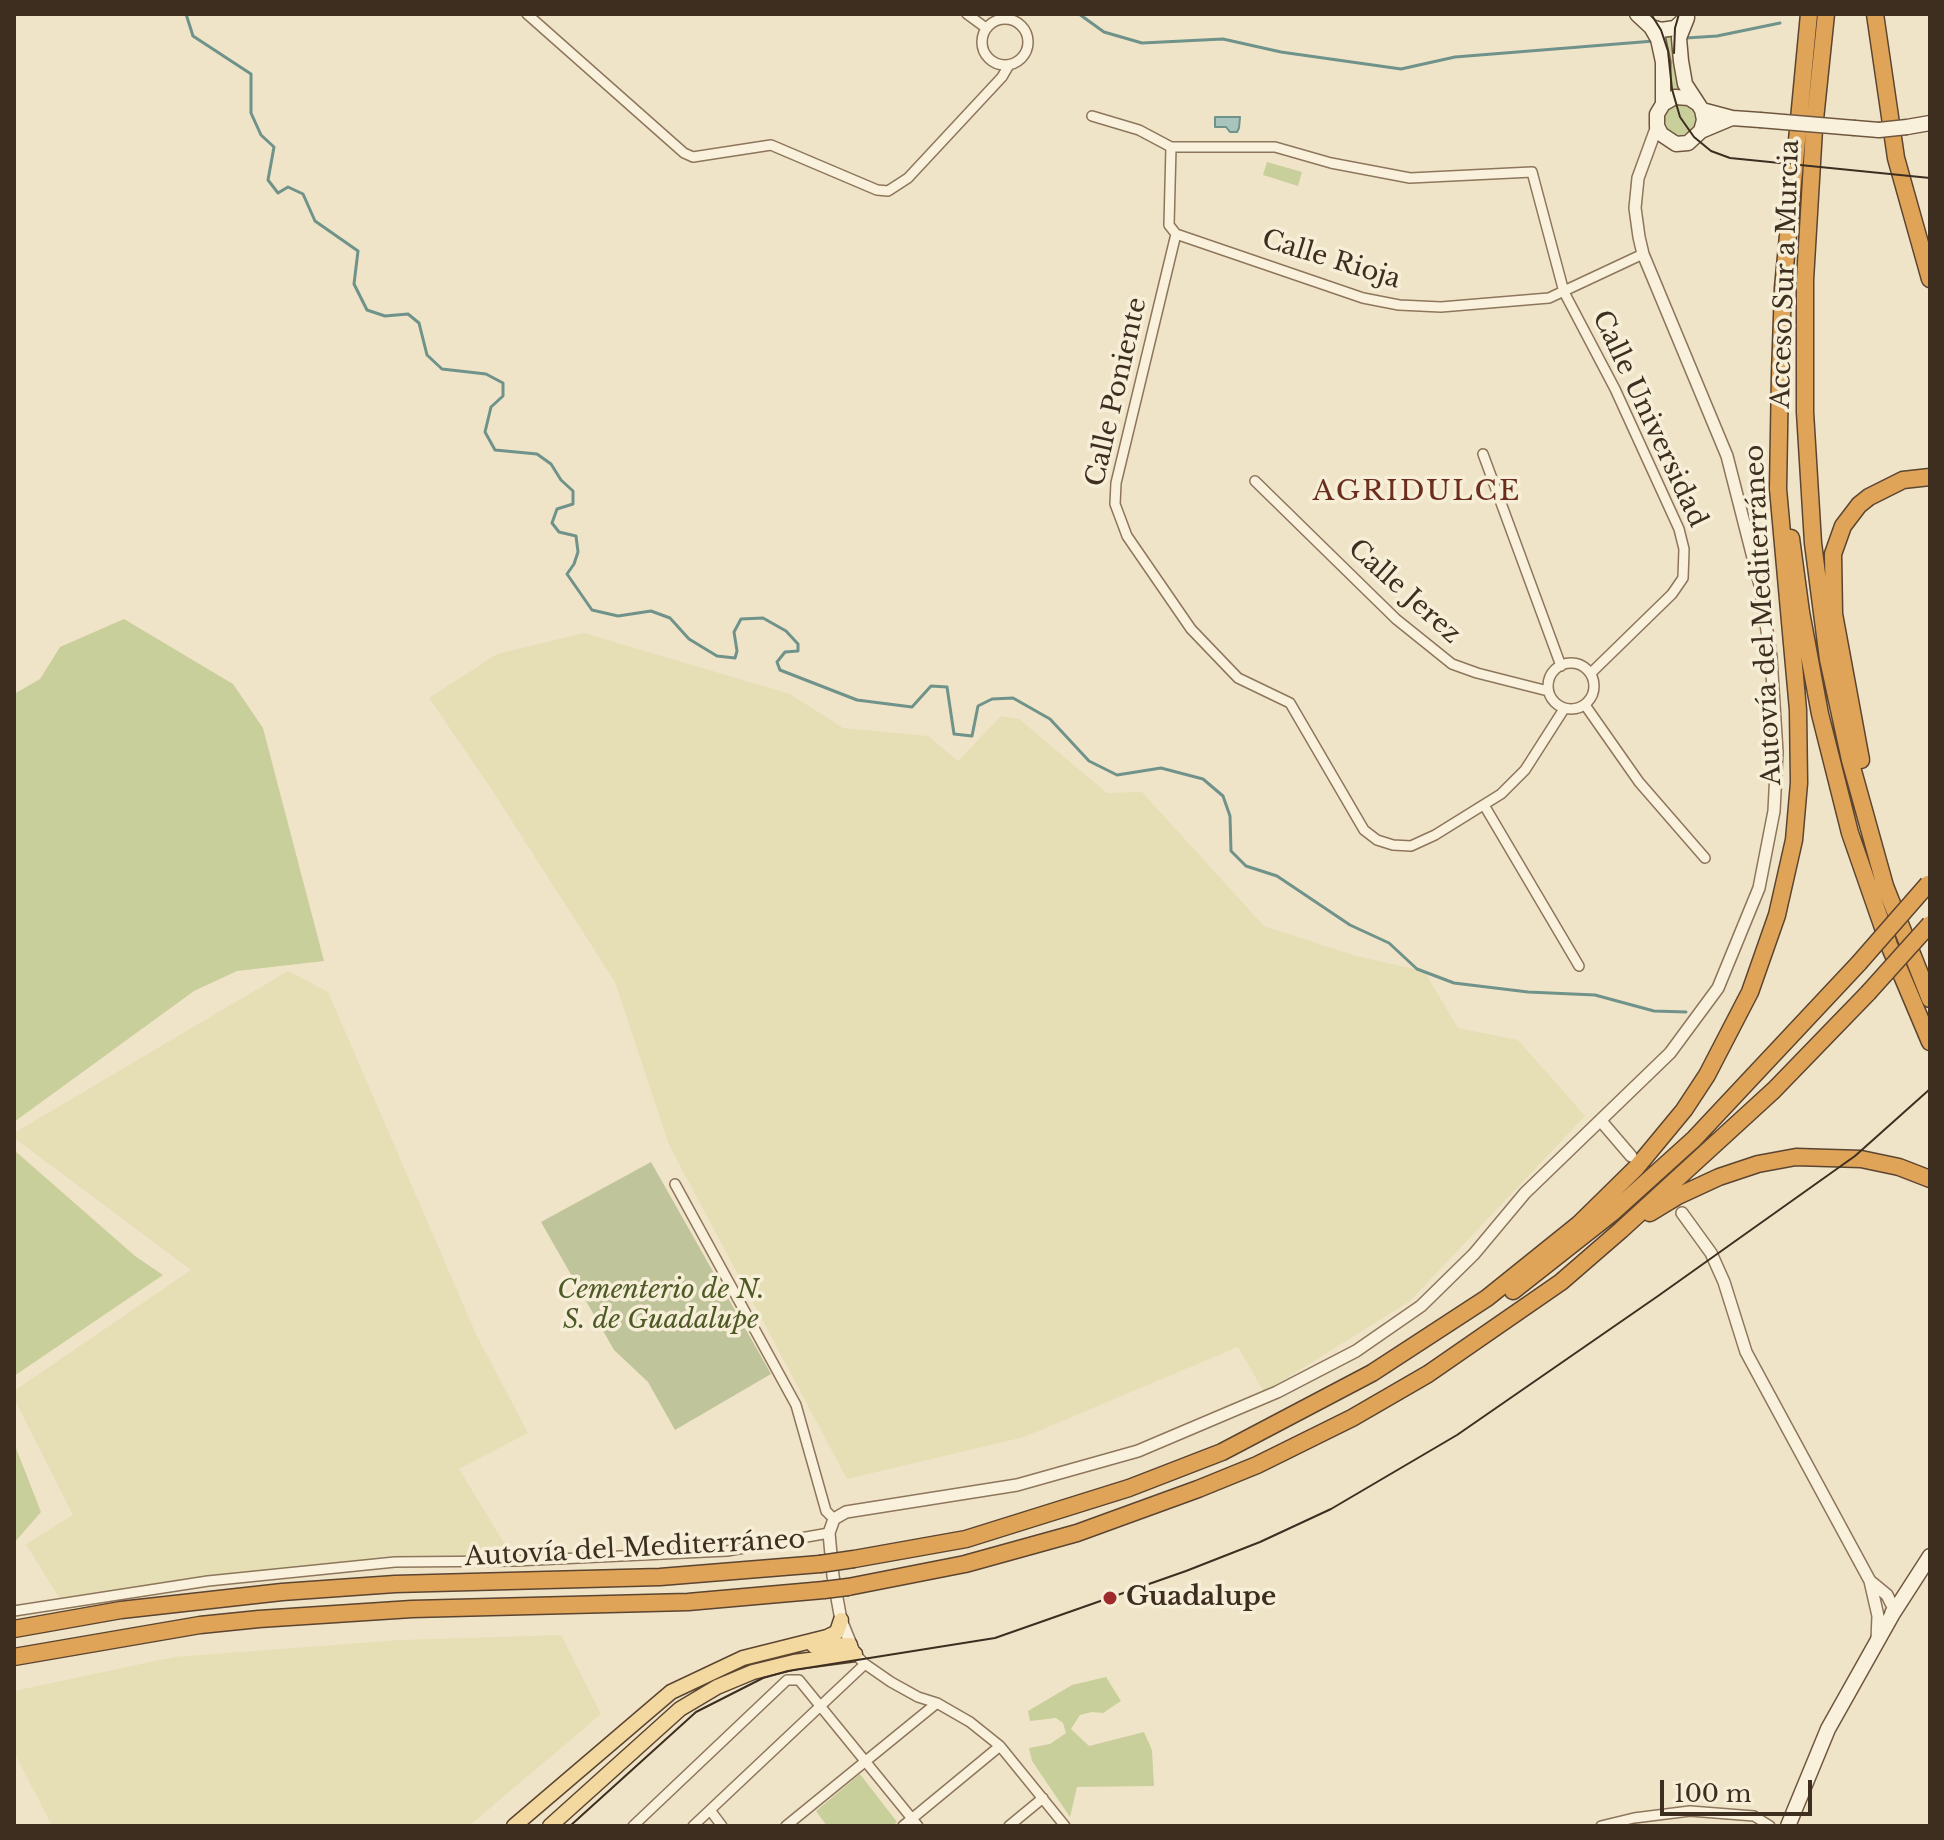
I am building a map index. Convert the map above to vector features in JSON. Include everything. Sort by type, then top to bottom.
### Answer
[{"type":"highway","name":"Autovía del Mediterráneo","points":[[14,1629],[121,1610],[282,1592],[395,1584],[660,1577],[820,1564],[966,1539],[1129,1488],[1222,1452],[1311,1407],[1405,1353],[1487,1298],[1609,1196],[1657,1144],[1707,1075],[1723,1047],[1750,992],[1777,915],[1794,840],[1799,783],[1798,710],[1778,489],[1783,288],[1809,14]]},
{"type":"highway","name":"Acceso Sur a Murcia","points":[[1826,14],[1817,96],[1805,280],[1805,412],[1813,543],[1828,659],[1850,760],[1885,886],[1930,999]]},
{"type":"highway","points":[[1875,14],[1896,158],[1930,279]]},
{"type":"highway","name":"Acceso Sur a Murcia","points":[[1780,413],[1788,517],[1801,612],[1832,764],[1868,888],[1930,1042]]},
{"type":"highway","points":[[1921,977],[1876,825],[1860,756],[1834,614],[1832,568],[1837,539],[1859,505],[1891,484],[1930,477]]},
{"type":"highway","points":[[1222,1452],[1311,1412],[1410,1359],[1495,1304],[1564,1253],[1694,1139],[1859,963],[1929,883]]},
{"type":"highway","name":"Autovía del Mediterráneo","points":[[14,1657],[200,1625],[259,1619],[412,1609],[688,1602],[848,1587],[965,1564],[1077,1533],[1257,1465],[1352,1418],[1428,1374],[1561,1282],[1774,1090],[1930,924]]},
{"type":"highway","points":[[1621,1230],[1701,1184],[1738,1169],[1776,1160],[1816,1156],[1861,1159],[1899,1167],[1930,1179]]},
{"type":"main road","points":[[1638,14],[1658,39],[1663,62],[1663,104]]},
{"type":"main road","points":[[1651,27],[1661,30],[1675,28],[1688,16]]},
{"type":"main road","points":[[1688,16],[1679,38],[1681,61],[1685,84],[1700,107],[1704,120],[1701,131]]},
{"type":"main road","points":[[1732,118],[1701,131],[1688,143],[1676,144],[1665,139],[1657,126],[1657,114],[1663,104],[1675,97],[1689,98],[1700,107],[1732,118],[1879,130],[1922,122]]},
{"type":"main road","points":[[1788,1826],[1828,1729],[1894,1611],[1930,1556]]},
{"type":"main road","points":[[514,1826],[671,1692],[743,1658],[827,1637],[837,1632],[841,1620]]},
{"type":"main road","points":[[784,1647],[857,1654]]},
{"type":"main road","points":[[550,1826],[680,1709],[717,1687],[753,1672],[794,1662],[857,1654]]},
{"type":"street","points":[[527,14],[684,153],[693,157],[771,145],[877,190],[888,191],[908,178],[1002,77],[1009,65]]},
{"type":"street","points":[[967,14],[989,26]]},
{"type":"street","points":[[977,14],[989,26]]},
{"type":"street","points":[[1007,18],[1026,30],[1029,37],[1027,52],[1022,59],[1000,65],[987,57],[982,43],[989,26],[1007,18]]},
{"type":"street","points":[[1092,116],[1139,130],[1171,147],[1169,225],[1176,234]]},
{"type":"street","points":[[1065,1826],[1000,1746],[970,1722],[891,1682],[857,1654],[841,1620],[833,1576],[829,1533],[834,1519],[846,1512],[1017,1485],[1138,1451],[1290,1386],[1356,1351],[1421,1306],[1474,1254],[1525,1193],[1670,1053],[1718,988],[1759,888],[1775,796],[1777,752],[1771,657],[1760,585],[1727,456],[1643,254],[1635,208],[1638,178],[1657,126]]},
{"type":"street","points":[[1638,178],[1652,153],[1676,144]]},
{"type":"street","name":"Calle Universidad","points":[[1171,147],[1275,147],[1331,163],[1410,178],[1532,172],[1564,292],[1610,378],[1679,529],[1684,549],[1683,578],[1672,594],[1591,673]]},
{"type":"street","name":"Calle Rioja","points":[[1176,234],[1363,298],[1399,305],[1441,307],[1549,298],[1643,254]]},
{"type":"street","name":"Calle Poniente","points":[[1176,234],[1116,483],[1115,504],[1127,536],[1191,629],[1238,678],[1290,703],[1364,830],[1377,840],[1411,846],[1435,835],[1501,794],[1525,770],[1564,709]]},
{"type":"street","points":[[1483,454],[1561,666]]},
{"type":"street","name":"Calle Jerez","points":[[1255,481],[1396,619],[1452,664],[1548,691]]},
{"type":"street","points":[[1577,664],[1591,673],[1595,687],[1585,705],[1564,709],[1551,698],[1548,681],[1561,666],[1577,664]]},
{"type":"street","points":[[1585,705],[1639,782],[1705,858]]},
{"type":"street","points":[[1484,805],[1579,966]]},
{"type":"street","points":[[1601,1121],[1631,1156]]},
{"type":"street","points":[[675,1184],[796,1405],[826,1511],[834,1519]]},
{"type":"street","points":[[1682,1213],[1711,1253],[1724,1282],[1746,1352],[1894,1611],[1882,1612],[1876,1606]]},
{"type":"street","points":[[14,1611],[208,1581],[395,1562],[628,1557],[727,1551],[829,1533]]},
{"type":"street","points":[[1876,1584],[1899,1588],[1930,1569]]},
{"type":"street","points":[[1876,1584],[1877,1642]]},
{"type":"street","points":[[693,1826],[820,1706],[857,1654]]},
{"type":"street","points":[[637,1825],[787,1680],[799,1680],[915,1822]]},
{"type":"street","points":[[786,1826],[937,1703]]},
{"type":"street","points":[[903,1826],[915,1822],[1000,1746]]},
{"type":"street","points":[[1009,1826],[1043,1798]]},
{"type":"street","points":[[710,1810],[722,1826]]},
{"type":"street","points":[[1601,1826],[1690,1811],[1754,1816],[1770,1826]]},
{"type":"shaded area","points":[[584,633],[790,694],[843,728],[928,736],[958,761],[1001,716],[1019,719],[1107,793],[1142,792],[1264,926],[1356,956],[1424,971],[1458,1028],[1518,1040],[1585,1116],[1410,1301],[1264,1392],[1238,1347],[1024,1437],[847,1479],[669,1145],[615,982],[429,698],[497,654]]},
{"type":"shaded area","points":[[288,971],[328,992],[476,1334],[528,1433],[459,1469],[515,1561],[395,1562],[208,1581],[63,1604],[26,1544],[73,1515],[14,1398],[14,1391],[191,1270],[14,1138],[14,1133]]},
{"type":"shaded area","points":[[561,1635],[601,1714],[469,1826],[52,1826],[14,1752],[14,1691],[174,1657],[400,1640]]},
{"type":"green space","points":[[1677,31],[1682,91],[1669,93],[1660,33]]},
{"type":"green space","points":[[1680,105],[1691,109],[1695,120],[1691,131],[1680,135],[1669,131],[1665,120],[1669,109]]},
{"type":"green space","points":[[1267,162],[1302,172],[1298,186],[1263,175]]},
{"type":"green space","points":[[124,619],[233,684],[263,728],[324,961],[237,971],[194,991],[14,1122],[14,694],[40,679],[60,647]]},
{"type":"green space","points":[[14,1150],[135,1256],[163,1275],[14,1376]]},
{"type":"green space","name":"Cementerio de N. S. de Guadalupe","points":[[651,1162],[771,1374],[675,1430],[648,1382],[614,1350],[541,1222]]},
{"type":"green space","points":[[14,1443],[41,1512],[14,1543]]},
{"type":"green space","points":[[1106,1677],[1121,1701],[1103,1713],[1080,1715],[1071,1729],[1089,1746],[1144,1732],[1152,1750],[1154,1786],[1077,1787],[1070,1817],[1032,1761],[1029,1748],[1050,1744],[1066,1733],[1063,1723],[1056,1718],[1030,1721],[1028,1711],[1072,1685]]},
{"type":"green space","points":[[860,1774],[897,1822],[892,1826],[827,1826],[816,1811]]},
{"type":"water","points":[[1215,117],[1240,117],[1237,132],[1230,132],[1226,127],[1215,127]]},
{"type":"waterway","points":[[186,14],[193,36],[251,74],[251,113],[261,135],[274,147],[268,180],[278,193],[288,187],[303,194],[315,221],[358,251],[354,284],[367,310],[385,316],[408,314],[419,323],[427,355],[442,369],[486,374],[503,383],[503,396],[491,407],[485,432],[495,450],[537,454],[551,464],[573,491],[573,504],[557,509],[552,523],[559,532],[576,536],[578,552],[567,574],[592,610],[618,616],[651,611],[670,618],[689,639],[717,656],[735,658],[734,632],[741,619],[763,618],[786,631],[798,644],[798,651],[785,652],[777,662],[780,670],[857,700],[912,707],[931,686],[947,687],[954,734],[972,736],[978,706],[992,699],[1013,698],[1050,719],[1089,761],[1117,775],[1161,768],[1203,779],[1223,796],[1230,816],[1231,851],[1246,866],[1277,876],[1350,925],[1389,943],[1417,969],[1454,983],[1528,992],[1595,995],[1654,1011],[1686,1012]]},
{"type":"waterway","points":[[1079,14],[1104,32],[1142,43],[1223,39],[1281,52],[1401,69],[1455,57],[1654,41]]},
{"type":"waterway","points":[[1686,38],[1717,36],[1780,23]]},
{"type":"tram line","points":[[1651,14],[1661,30],[1668,51],[1672,89],[1680,117],[1694,137],[1711,151],[1730,158],[1930,178]]},
{"type":"tram line","points":[[1674,53],[1679,14]]},
{"type":"tram line","points":[[570,1826],[696,1712],[763,1678],[788,1671],[995,1638],[1186,1571],[1260,1542],[1331,1509],[1457,1435],[1658,1296],[1855,1156],[1930,1089]]},
{"type":"place","name":"Guadalupe","points":[[1110,1598]]},
{"type":"district","name":"AGRIDULCE","points":[[1417,492]]}]
